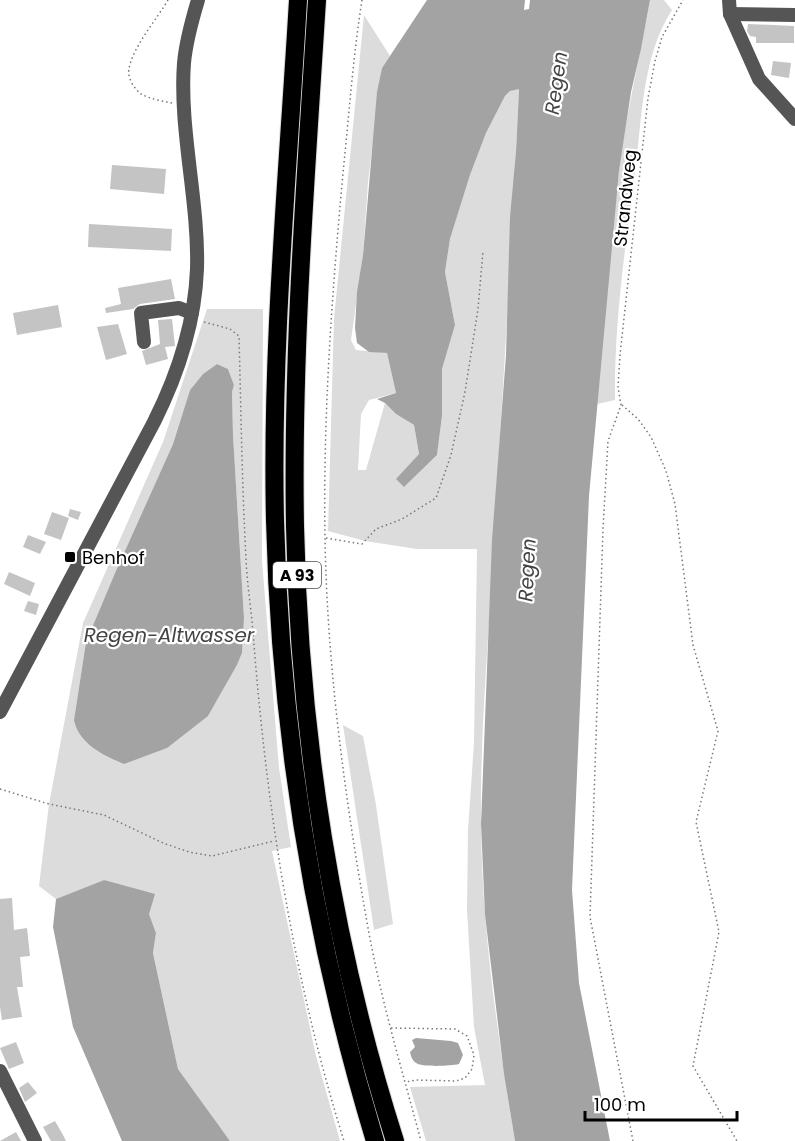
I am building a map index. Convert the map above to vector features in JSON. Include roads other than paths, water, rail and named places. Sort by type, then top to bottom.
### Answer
[{"type":"highway","name":"A 93","points":[[298,0],[279,312],[275,488],[279,595],[288,714],[313,891],[332,980],[375,1141]]},
{"type":"highway","name":"A 93","points":[[317,0],[297,349],[294,445],[298,604],[316,790],[332,884],[352,983],[383,1104],[395,1141]]},
{"type":"street","points":[[0,712],[170,389],[181,359],[192,316],[197,267],[184,63],[198,0]]},
{"type":"street","points":[[795,15],[730,7],[759,79],[795,119]]},
{"type":"street","points":[[144,342],[141,313],[179,308],[192,316]]},
{"type":"street","points":[[0,1071],[4,1090],[35,1141]]},
{"type":"water","name":"Regen","points":[[427,0],[525,0],[524,10],[529,9],[530,0],[650,0],[631,92],[619,171],[589,496],[572,890],[579,983],[610,1141],[515,1141],[504,1074],[485,915],[481,824],[492,540],[506,355],[510,217],[519,89],[510,91],[505,96],[486,133],[450,239],[445,272],[455,325],[442,369],[442,416],[437,455],[404,487],[396,479],[419,454],[414,425],[377,399],[396,393],[387,353],[369,352],[357,343],[355,328],[357,292],[363,255],[377,92],[382,68]]},
{"type":"water","name":"Regen-Altwasser","points":[[217,364],[228,369],[234,385],[232,392],[233,435],[244,618],[242,653],[208,716],[167,748],[124,764],[86,742],[74,720],[86,642],[173,444],[190,390],[203,374]]},
{"type":"water","points":[[104,880],[155,894],[149,914],[156,933],[153,953],[178,1069],[230,1141],[122,1141],[73,1027],[53,927],[56,899]]},
{"type":"water","points":[[416,1038],[458,1043],[463,1055],[459,1064],[432,1066],[416,1063],[410,1052],[415,1047],[412,1040]]},
{"type":"place","name":"Benhof","points":[[70,557]]}]
